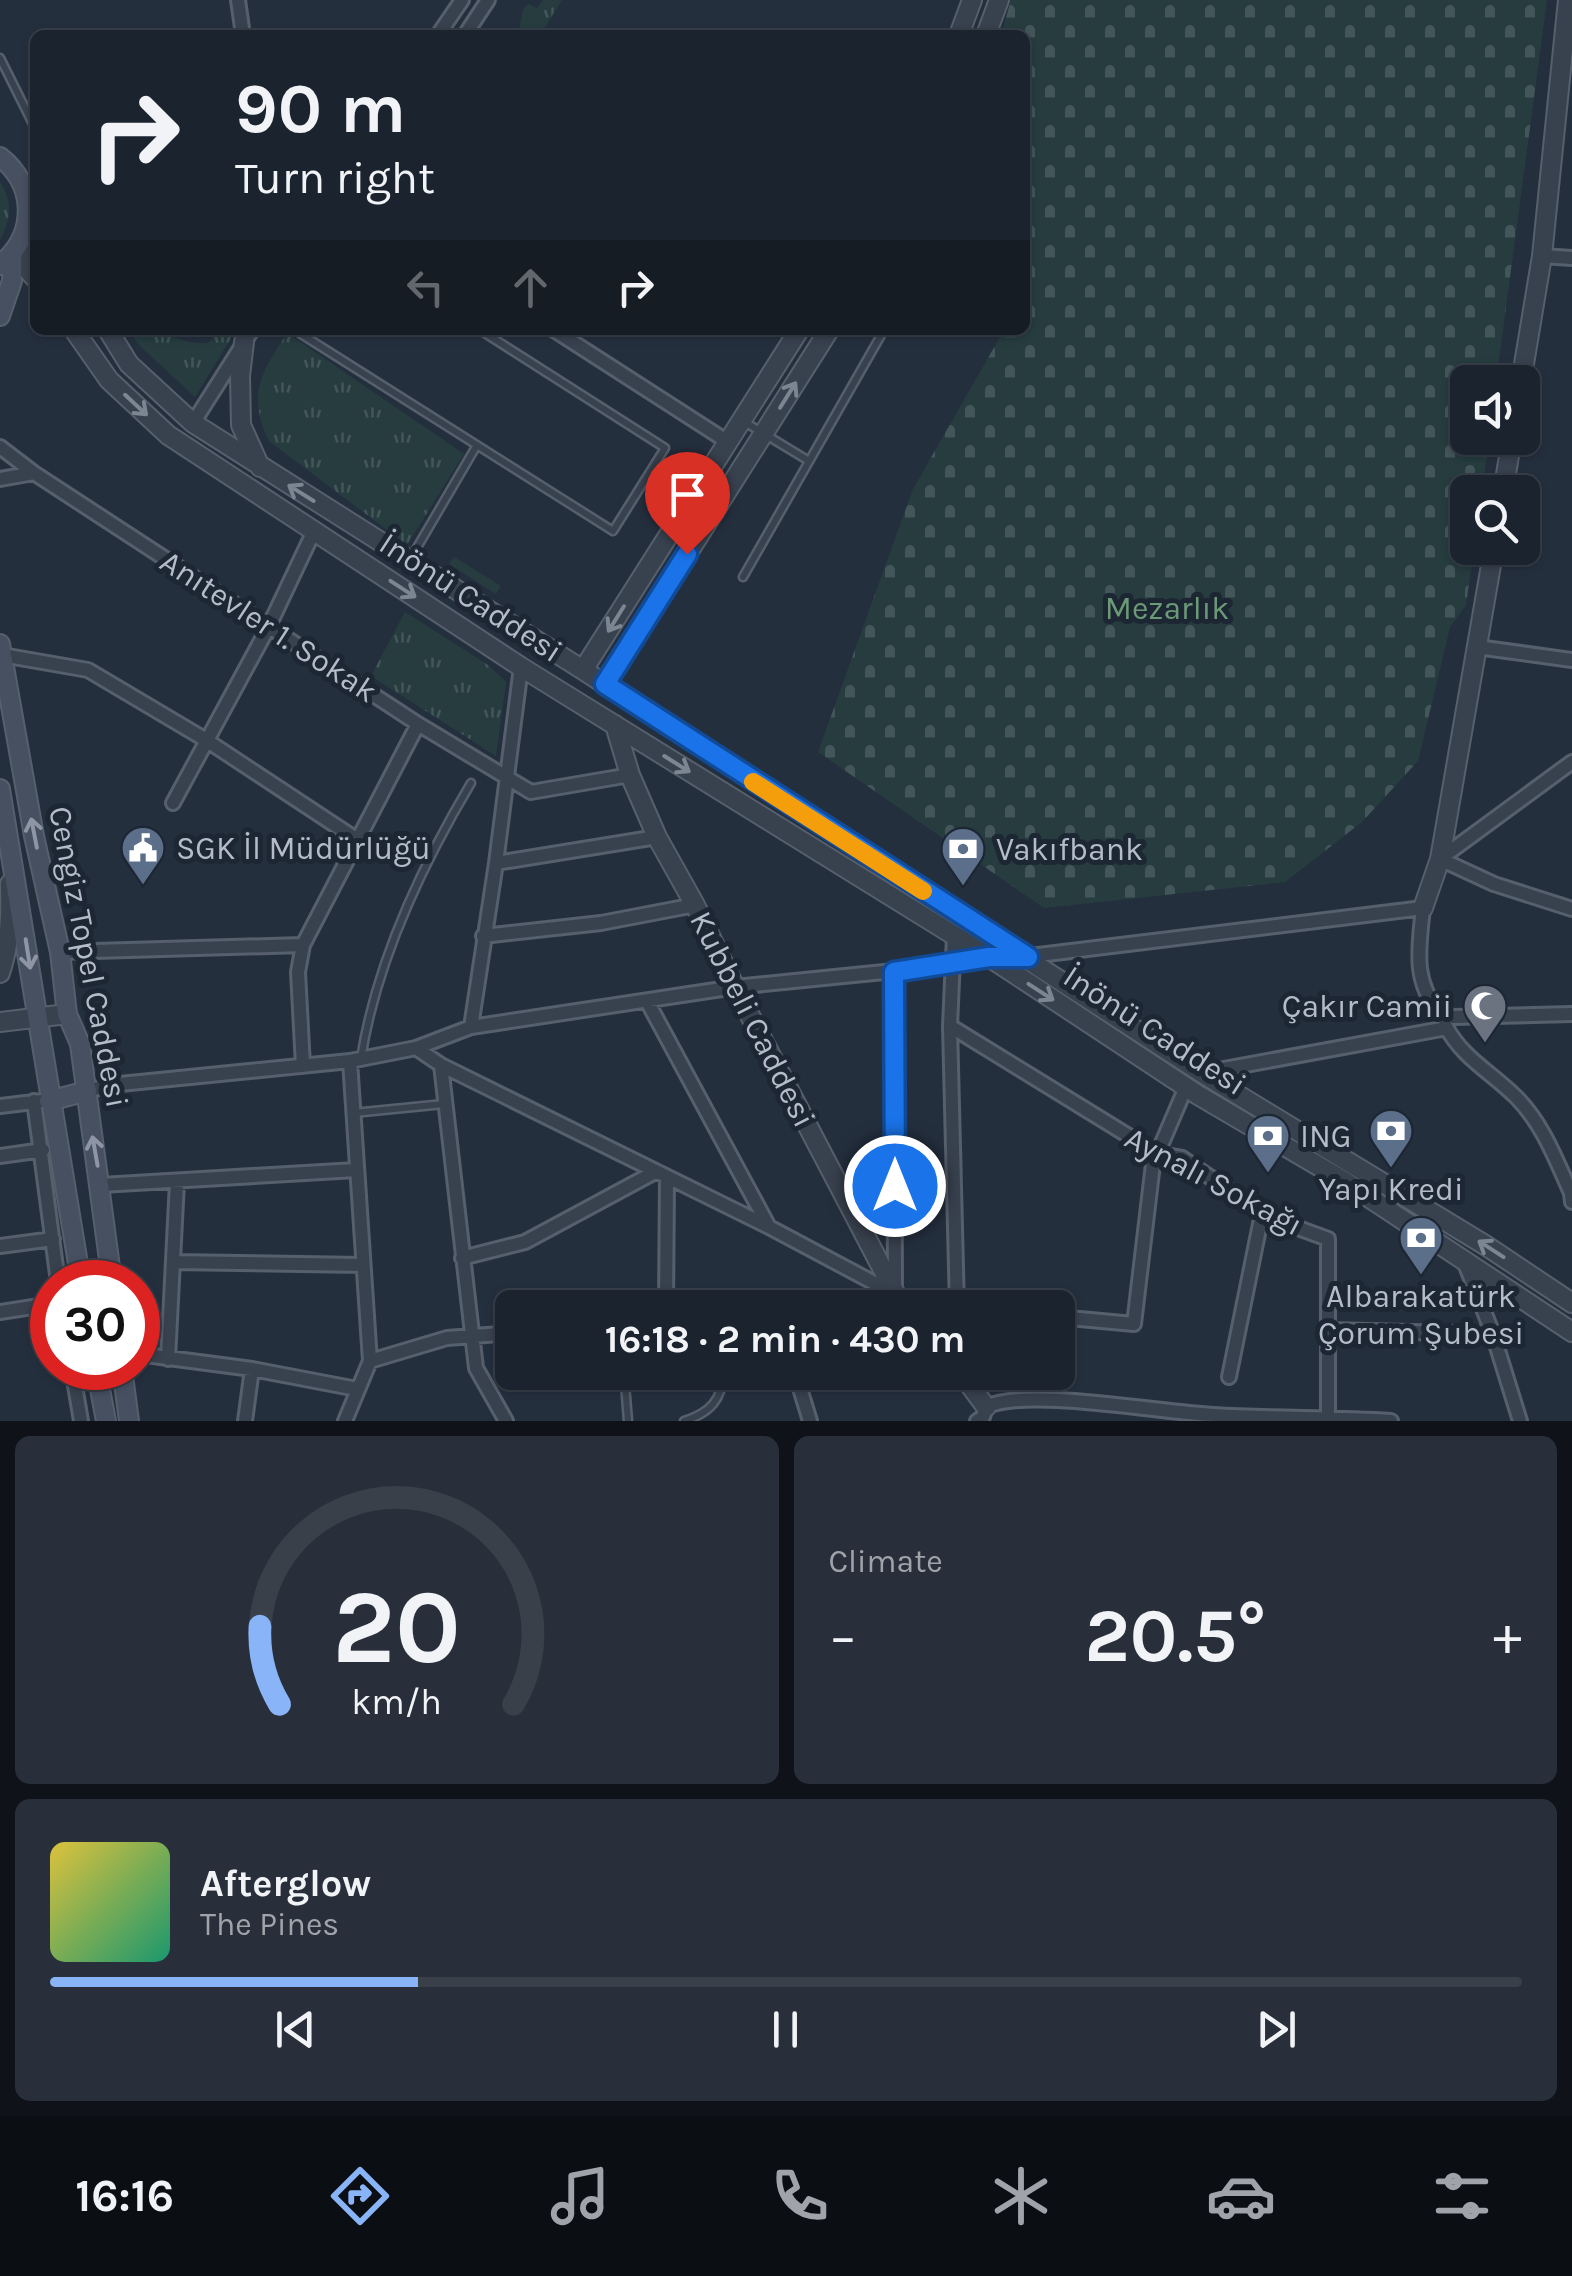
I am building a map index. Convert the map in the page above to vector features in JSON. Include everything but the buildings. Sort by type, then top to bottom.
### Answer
[{"type":"main road","points":[[0,142],[6,162],[24,184],[30,209]]},
{"type":"main road","points":[[0,316],[12,281],[10,255],[30,220]]},
{"type":"main road","name":"Cengiz Topel Caddesi","points":[[1,650],[34,836],[60,952],[67,1014],[80,1044],[110,1260]]},
{"type":"main road","name":"Cengiz Topel Caddesi","points":[[0,789],[39,1016],[42,1101],[77,1260]]},
{"type":"main road","points":[[42,1101],[87,1091]]},
{"type":"main road","points":[[100,1390],[106,1421]]},
{"type":"main road","points":[[125,1390],[129,1421]]},
{"type":"street","points":[[238,0],[242,30]]},
{"type":"street","points":[[441,30],[462,0]]},
{"type":"street","points":[[468,30],[488,0]]},
{"type":"street","points":[[962,30],[972,0]]},
{"type":"street","points":[[988,30],[998,0]]},
{"type":"street","points":[[1524,365],[1542,256],[1569,4]]},
{"type":"street","points":[[10,255],[30,272]]},
{"type":"street","points":[[1542,256],[1572,258]]},
{"type":"street","name":"İnönü Caddesi","points":[[78,335],[109,380],[168,435],[520,667],[989,957],[1186,1088],[1344,1181],[1572,1332]]},
{"type":"street","name":"İnönü Caddesi","points":[[111,335],[129,364],[193,423],[605,684],[1202,1073],[1485,1244],[1572,1302]]},
{"type":"street","points":[[562,335],[748,457]]},
{"type":"street","points":[[583,670],[796,335]]},
{"type":"street","points":[[605,684],[825,335]]},
{"type":"street","points":[[193,423],[248,336]]},
{"type":"street","points":[[248,336],[240,376],[241,425],[260,467]]},
{"type":"street","name":"Anıtevler 1. Sokak","points":[[0,446],[34,473],[418,724],[531,792],[630,775]]},
{"type":"street","points":[[0,480],[34,473]]},
{"type":"street","points":[[172,803],[269,626],[314,530]]},
{"type":"street","points":[[1491,565],[1440,859],[1423,908],[1417,965],[1420,981],[1458,1048],[1517,1098],[1541,1128],[1572,1193],[1572,1202]]},
{"type":"street","points":[[1477,647],[1572,660]]},
{"type":"street","points":[[1,650],[88,670],[206,740],[356,839]]},
{"type":"street","points":[[470,1027],[496,862],[520,667]]},
{"type":"street","points":[[303,1066],[298,972],[302,945],[418,724]]},
{"type":"street","name":"Kubbeli Caddesi","points":[[614,725],[656,837],[695,905],[893,1290]]},
{"type":"street","points":[[1440,859],[1572,762]]},
{"type":"street","points":[[0,973],[11,922],[8,828]]},
{"type":"street","points":[[496,862],[656,837]]},
{"type":"street","points":[[1440,859],[1494,884],[1572,909]]},
{"type":"street","points":[[482,936],[600,922],[695,905]]},
{"type":"street","points":[[87,1091],[356,1060],[416,1048],[470,1027],[735,988],[894,972],[989,957],[1028,957],[1423,908]]},
{"type":"street","points":[[954,936],[950,1026],[958,1290]]},
{"type":"street","points":[[60,952],[302,945]]},
{"type":"street","points":[[894,972],[899,1290]]},
{"type":"street","points":[[648,1001],[769,1227]]},
{"type":"street","points":[[0,1022],[67,1014]]},
{"type":"street","points":[[1440,1014],[1454,1018],[1572,1014]]},
{"type":"street","name":"Aynalı Sokağı","points":[[950,1026],[1158,1154],[1182,1158],[1262,1214],[1328,1239],[1328,1330],[1319,1419]]},
{"type":"street","points":[[1202,1073],[1446,1028]]},
{"type":"street","points":[[416,1048],[661,1176],[769,1227],[880,1290]]},
{"type":"street","points":[[345,1421],[370,1361],[353,1114],[356,1060]]},
{"type":"street","points":[[441,1064],[476,1368],[506,1421]]},
{"type":"street","points":[[1075,1318],[1134,1324],[1152,1164],[1186,1088]]},
{"type":"street","points":[[0,1106],[42,1101],[43,1150],[56,1260]]},
{"type":"street","points":[[0,1156],[43,1150]]},
{"type":"street","points":[[101,1185],[356,1170]]},
{"type":"street","points":[[462,1258],[525,1242],[661,1176]]},
{"type":"street","points":[[661,1176],[665,1290]]},
{"type":"street","points":[[168,1359],[177,1182]]},
{"type":"street","points":[[1229,1377],[1262,1214]]},
{"type":"street","points":[[0,1246],[54,1239]]},
{"type":"street","points":[[1464,1261],[1493,1334],[1520,1421]]},
{"type":"street","points":[[173,1262],[363,1265]]},
{"type":"street","points":[[0,1312],[30,1307]]},
{"type":"street","points":[[1328,1330],[1493,1334]]},
{"type":"street","points":[[370,1361],[471,1334],[495,1333]]},
{"type":"street","points":[[160,1358],[252,1369],[357,1389]]},
{"type":"street","points":[[246,1421],[252,1369]]},
{"type":"street","points":[[76,1390],[81,1421]]},
{"type":"street","points":[[801,1390],[810,1421]]},
{"type":"street","points":[[970,1390],[984,1416],[996,1402],[1028,1398],[1212,1415],[1391,1421]]},
{"type":"lane","points":[[0,58],[30,118]]},
{"type":"lane","points":[[303,335],[613,531],[666,448],[488,335]]},
{"type":"lane","points":[[743,578],[881,335]]},
{"type":"lane","points":[[742,420],[809,462]]},
{"type":"lane","points":[[409,561],[477,445]]},
{"type":"lane","points":[[356,1060],[367,1020],[430,852],[470,783]]},
{"type":"lane","points":[[353,1114],[445,1104]]},
{"type":"lane","points":[[625,1390],[628,1421]]},
{"type":"lane","points":[[684,1421],[705,1417],[721,1390]]},
{"type":"green space","points":[[543,0],[562,0],[543,30],[519,30],[523,10],[528,4],[537,8]]},
{"type":"green space","name":"Mezarlık","points":[[1011,0],[1547,0],[1498,365],[1450,365],[1450,455],[1487,455],[1484,475],[1450,475],[1450,565],[1472,565],[1466,605],[1450,627],[1418,761],[1362,822],[1285,882],[1044,908],[818,752],[913,489],[1001,335],[1030,335],[1030,30],[1002,30]]},
{"type":"green space","points":[[0,182],[9,211],[0,240]]},
{"type":"green space","points":[[132,335],[165,335],[208,343],[216,335],[233,335],[195,397]]},
{"type":"green space","points":[[286,335],[290,335],[464,454],[407,545],[269,441],[258,396],[270,360]]},
{"type":"green space","points":[[454,557],[501,586],[496,594],[449,564]]},
{"type":"green space","points":[[405,612],[488,665],[506,682],[496,756],[371,676]]},
{"type":"slow traffic","points":[[753,782],[923,891]]},
{"type":"place","name":"SGK İl Müdürlüğü","points":[[143,886]]},
{"type":"place","name":"Vakıfbank","points":[[963,887]]},
{"type":"place","name":"Çakır Camii","points":[[1485,1044]]},
{"type":"place","name":"Yapı Kredi","points":[[1391,1169]]},
{"type":"place","name":"ING","points":[[1268,1174]]},
{"type":"place","name":"Albarakatürk Çorum Şubesi","points":[[1421,1276]]},
{"type":"route","points":[[687,554],[605,684],[1028,957],[989,957],[894,972],[895,1186]]}]
